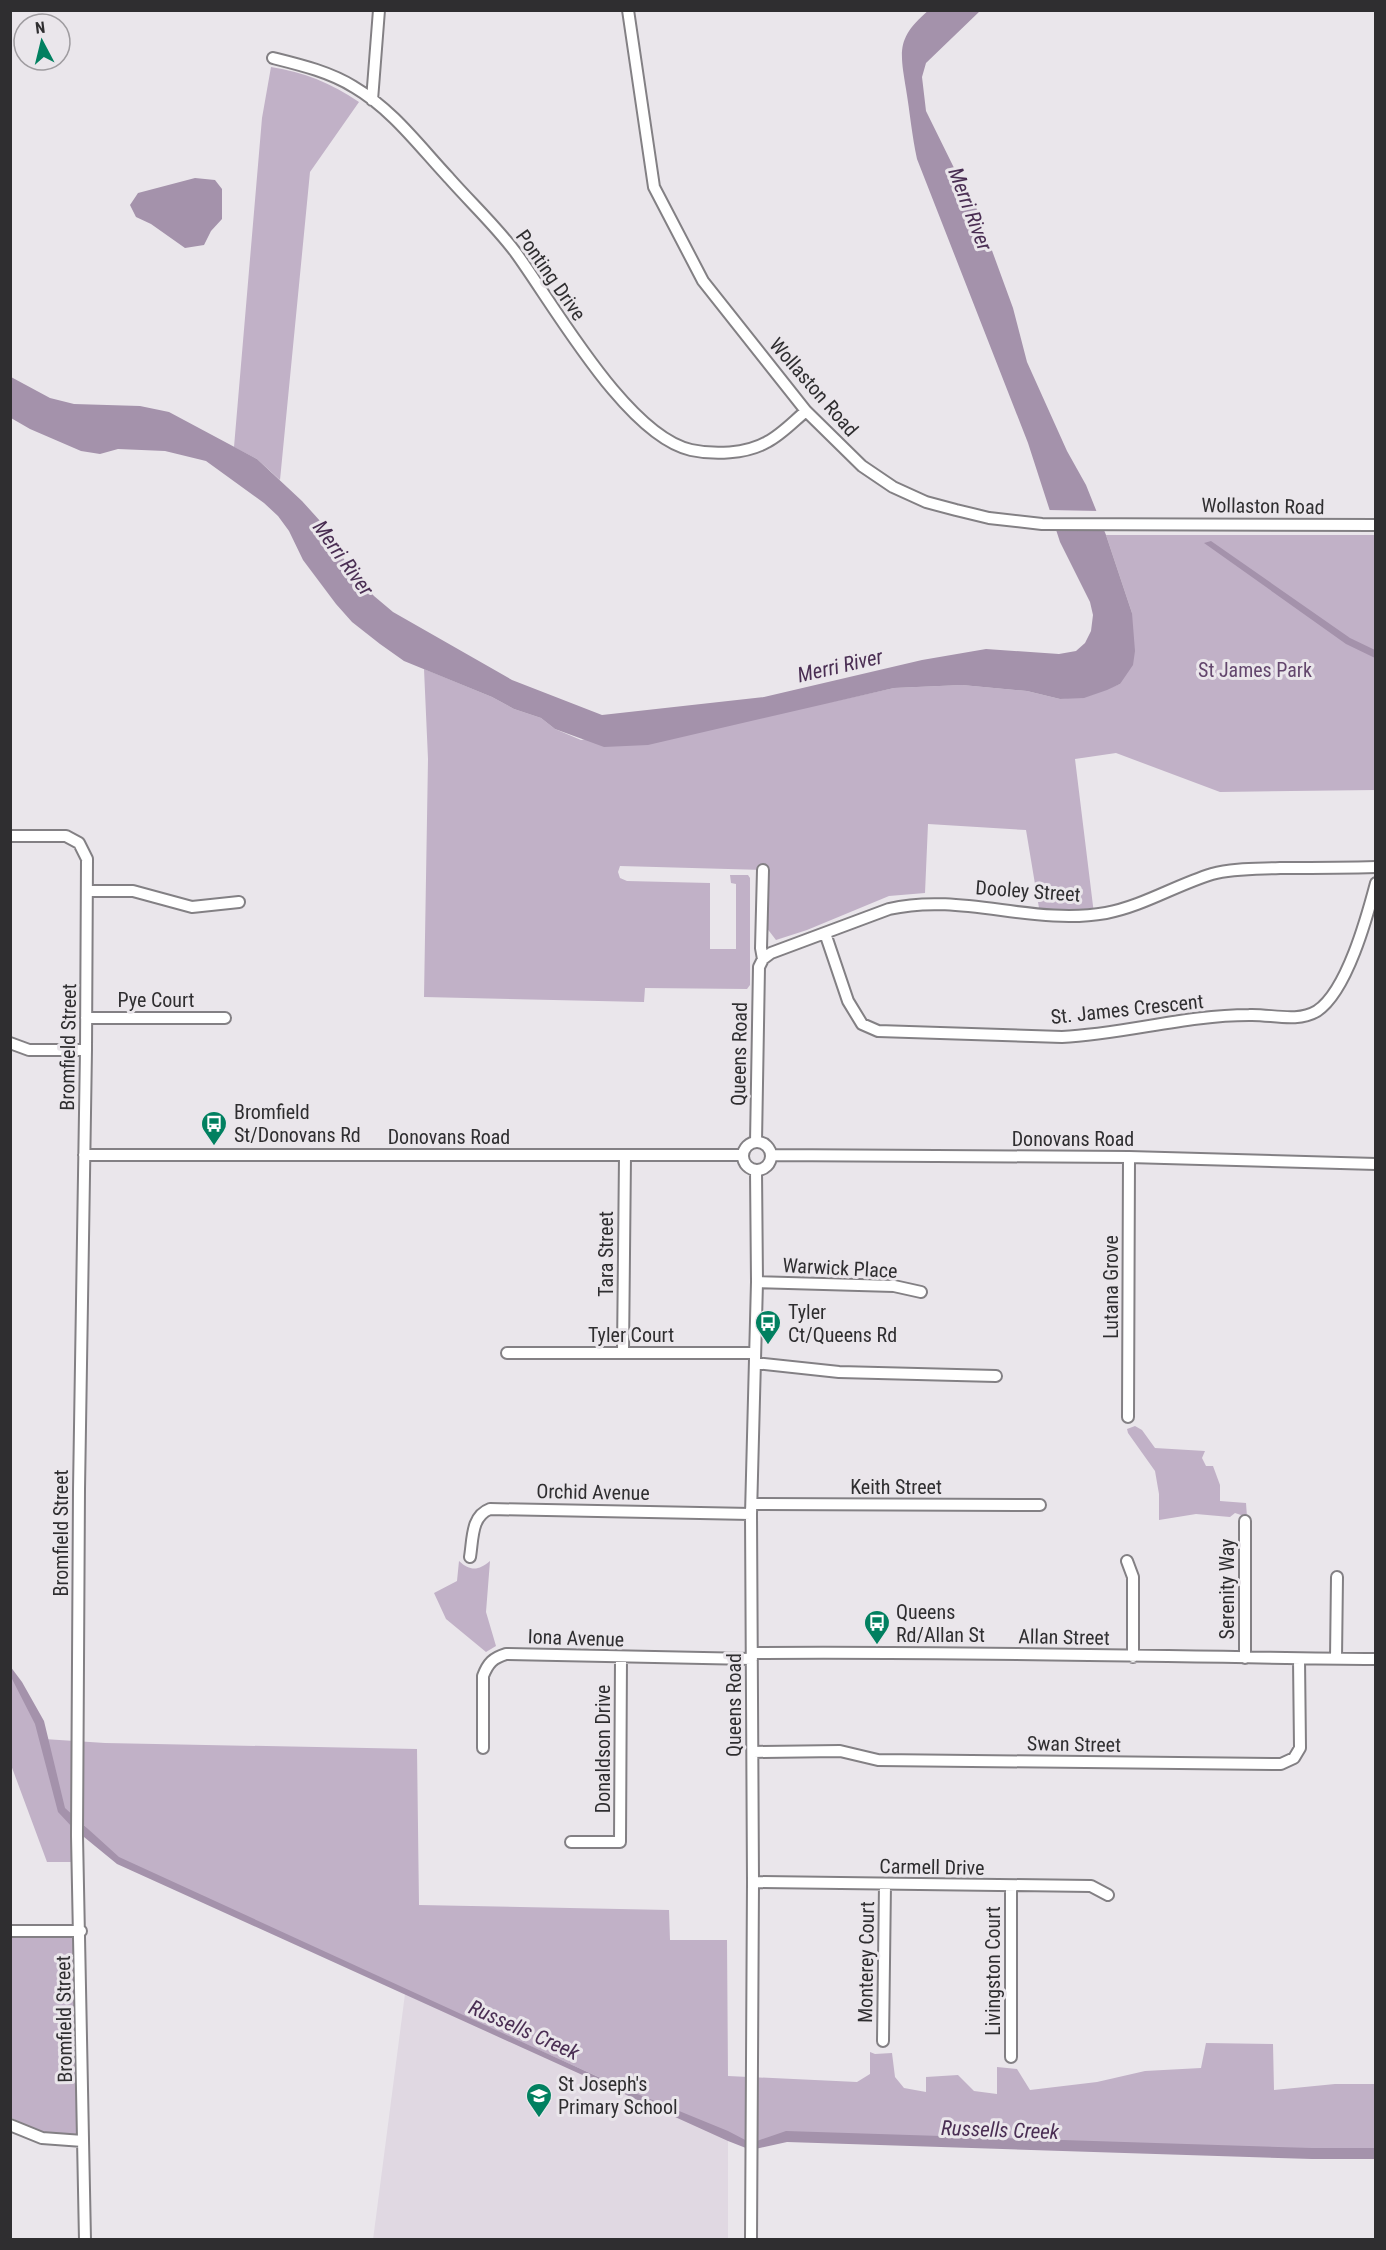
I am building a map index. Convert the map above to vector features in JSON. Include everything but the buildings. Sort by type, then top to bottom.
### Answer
[{"type":"street","points":[[372,100],[379,10]]},
{"type":"street","name":"Wollaston Road","points":[[628,10],[654,187],[703,281],[806,411],[862,466],[893,488],[926,502],[989,518],[1042,524],[1376,525]]},
{"type":"street","name":"Ponting Drive","points":[[273,58],[329,75],[354,87],[403,127],[515,251],[592,364],[636,414],[664,439],[690,450],[739,452],[767,442],[806,411]]},
{"type":"street","name":"Bromfield Street","points":[[10,836],[66,836],[79,843],[87,859],[77,1836],[81,1931],[85,2240]]},
{"type":"street","name":"Dooley Street","points":[[761,963],[771,953],[889,909],[909,904],[952,903],[1058,916],[1106,913],[1156,897],[1214,874],[1255,869],[1376,867]]},
{"type":"street","name":"Queens Road","points":[[756,1142],[763,870]]},
{"type":"street","name":"St. James Crescent","points":[[825,933],[852,1009],[862,1024],[878,1031],[1062,1037],[1192,1019],[1250,1015],[1298,1017],[1316,1011],[1330,999],[1362,936],[1376,883]]},
{"type":"street","points":[[87,891],[133,891],[192,907],[239,902]]},
{"type":"street","name":"Pye Court","points":[[86,1018],[225,1018]]},
{"type":"street","points":[[10,1043],[29,1050],[86,1050]]},
{"type":"street","points":[[756,1142],[766,1145],[771,1155],[768,1165],[761,1170],[746,1166],[742,1155],[748,1145],[756,1142]]},
{"type":"street","name":"Donovans Road","points":[[84,1155],[742,1155]]},
{"type":"street","name":"Donovans Road","points":[[771,1155],[1129,1157],[1376,1164]]},
{"type":"street","name":"Tara Street","points":[[623,1352],[625,1156]]},
{"type":"street","name":"Lutana Grove","points":[[1128,1417],[1129,1157]]},
{"type":"street","name":"Queens Road","points":[[751,2240],[752,1509],[757,1282],[756,1170]]},
{"type":"street","name":"Warwick Place","points":[[757,1282],[894,1286],[921,1292]]},
{"type":"street","name":"Tyler Court","points":[[507,1353],[623,1352],[755,1358],[839,1372],[996,1376]]},
{"type":"street","name":"Keith Street","points":[[752,1509],[1040,1505]]},
{"type":"street","name":"Orchid Avenue","points":[[470,1557],[476,1522],[481,1512],[490,1509],[752,1509]]},
{"type":"street","name":"Serenity Way","points":[[1245,1658],[1243,1520],[1257,1518]]},
{"type":"street","points":[[1127,1560],[1133,1577],[1133,1657]]},
{"type":"street","points":[[1336,1658],[1337,1577]]},
{"type":"street","name":"Allan Street","points":[[752,1656],[905,1652],[1376,1659]]},
{"type":"street","name":"Iona Avenue","points":[[483,1748],[483,1676],[487,1665],[495,1657],[506,1653],[621,1657],[752,1656]]},
{"type":"street","name":"Donaldson Drive","points":[[571,1842],[620,1842],[621,1657]]},
{"type":"street","name":"Swan Street","points":[[753,1752],[840,1751],[878,1760],[1281,1764],[1294,1758],[1300,1748],[1299,1659]]},
{"type":"street","name":"Carmell Drive","points":[[753,1881],[1091,1886],[1108,1895]]},
{"type":"street","name":"Monterey Court","points":[[883,2041],[885,1884]]},
{"type":"street","name":"Livingston Court","points":[[1011,1886],[1011,2057]]},
{"type":"street","points":[[10,1930],[81,1931]]},
{"type":"street","points":[[10,2125],[42,2138],[83,2141]]},
{"type":"shaded area","name":"St Joseph's Primary School","points":[[405,1994],[728,2136],[728,2239],[373,2240]]},
{"type":"green space","points":[[271,67],[317,79],[359,102],[310,172],[280,480],[257,459],[234,447],[262,118]]},
{"type":"green space","name":"St James Park","points":[[1106,535],[1375,535],[1375,790],[1220,792],[1116,753],[1075,759],[1094,914],[1040,914],[1026,830],[928,824],[925,893],[889,896],[807,930],[776,940],[766,927],[766,870],[620,866],[618,872],[620,878],[627,881],[710,883],[710,949],[736,949],[736,884],[731,883],[730,875],[748,875],[750,878],[750,985],[747,989],[645,988],[644,1002],[424,997],[428,759],[424,669],[492,697],[514,709],[541,718],[555,729],[581,740],[831,702],[894,688],[962,685],[1027,691],[1060,699],[1091,695],[1120,684],[1132,613]]},
{"type":"green space","points":[[1135,1426],[1142,1430],[1155,1448],[1205,1451],[1202,1458],[1206,1466],[1213,1466],[1220,1485],[1220,1501],[1246,1503],[1247,1517],[1235,1513],[1230,1517],[1196,1514],[1159,1520],[1159,1494],[1155,1471],[1128,1433],[1127,1429]]},
{"type":"green space","points":[[459,1561],[467,1567],[475,1568],[490,1561],[486,1612],[496,1646],[486,1652],[446,1619],[434,1593],[457,1581]]},
{"type":"green space","points":[[11,1671],[44,1739],[105,1743],[417,1749],[419,1905],[669,1910],[670,1940],[727,1940],[728,2076],[857,2082],[870,2074],[870,2052],[892,2053],[895,2077],[904,2088],[926,2092],[926,2077],[958,2075],[974,2091],[997,2094],[997,2067],[1017,2069],[1030,2090],[1097,2082],[1145,2071],[1201,2068],[1206,2043],[1273,2044],[1274,2090],[1335,2084],[1375,2084],[1375,2154],[786,2137],[751,2146],[117,1859],[78,1819],[78,1862],[47,1862],[11,1765]]},
{"type":"green space","points":[[10,1931],[81,1931],[83,2133],[63,2135],[34,2132],[12,2118]]},
{"type":"water","name":"Merri River","points":[[929,10],[980,11],[926,63],[922,77],[926,111],[958,176],[975,204],[1013,308],[1027,362],[1067,451],[1086,485],[1106,535],[1132,613],[1135,651],[1133,665],[1120,684],[1107,690],[1084,698],[1060,699],[1027,691],[962,685],[894,688],[648,745],[604,747],[555,729],[541,718],[514,709],[492,697],[404,661],[380,644],[352,622],[336,604],[303,560],[289,531],[278,516],[264,503],[206,461],[165,451],[118,449],[100,454],[81,451],[30,429],[11,418],[11,377],[50,398],[74,404],[140,406],[169,412],[257,459],[321,522],[350,569],[374,596],[393,612],[512,680],[602,715],[764,697],[922,660],[986,649],[1059,654],[1076,651],[1085,643],[1091,631],[1093,615],[1090,602],[1060,542],[1028,443],[917,159],[902,55],[906,37],[918,20]]},
{"type":"water","points":[[195,178],[215,180],[222,189],[222,219],[211,231],[204,245],[185,248],[151,224],[136,217],[130,205],[138,193]]},
{"type":"water","points":[[1211,541],[1350,638],[1375,650],[1375,658],[1346,644],[1204,543]]},
{"type":"water","points":[[10,1666],[44,1721],[65,1808],[119,1857],[618,2086],[728,2131],[751,2143],[786,2131],[1312,2148],[1375,2148],[1375,2159],[1312,2159],[787,2142],[751,2150],[117,1864],[73,1828],[58,1812],[35,1724],[11,1677]]},
{"type":"pier","points":[[1048,510],[1100,511],[1107,528],[1053,528]]},
{"type":"place","name":"Bromfield St/Donovans Rd","points":[[214,1147]]},
{"type":"place","name":"Tyler Ct/Queens Rd","points":[[768,1346]]},
{"type":"place","name":"Queens Rd/Allan St","points":[[877,1646]]},
{"type":"place","name":"St Joseph's Primary School","points":[[539,2119]]},
{"type":"water label","name":"Russells Creek","points":[[524,2030]]},
{"type":"water label","name":"Russells Creek","points":[[1000,2130]]}]
